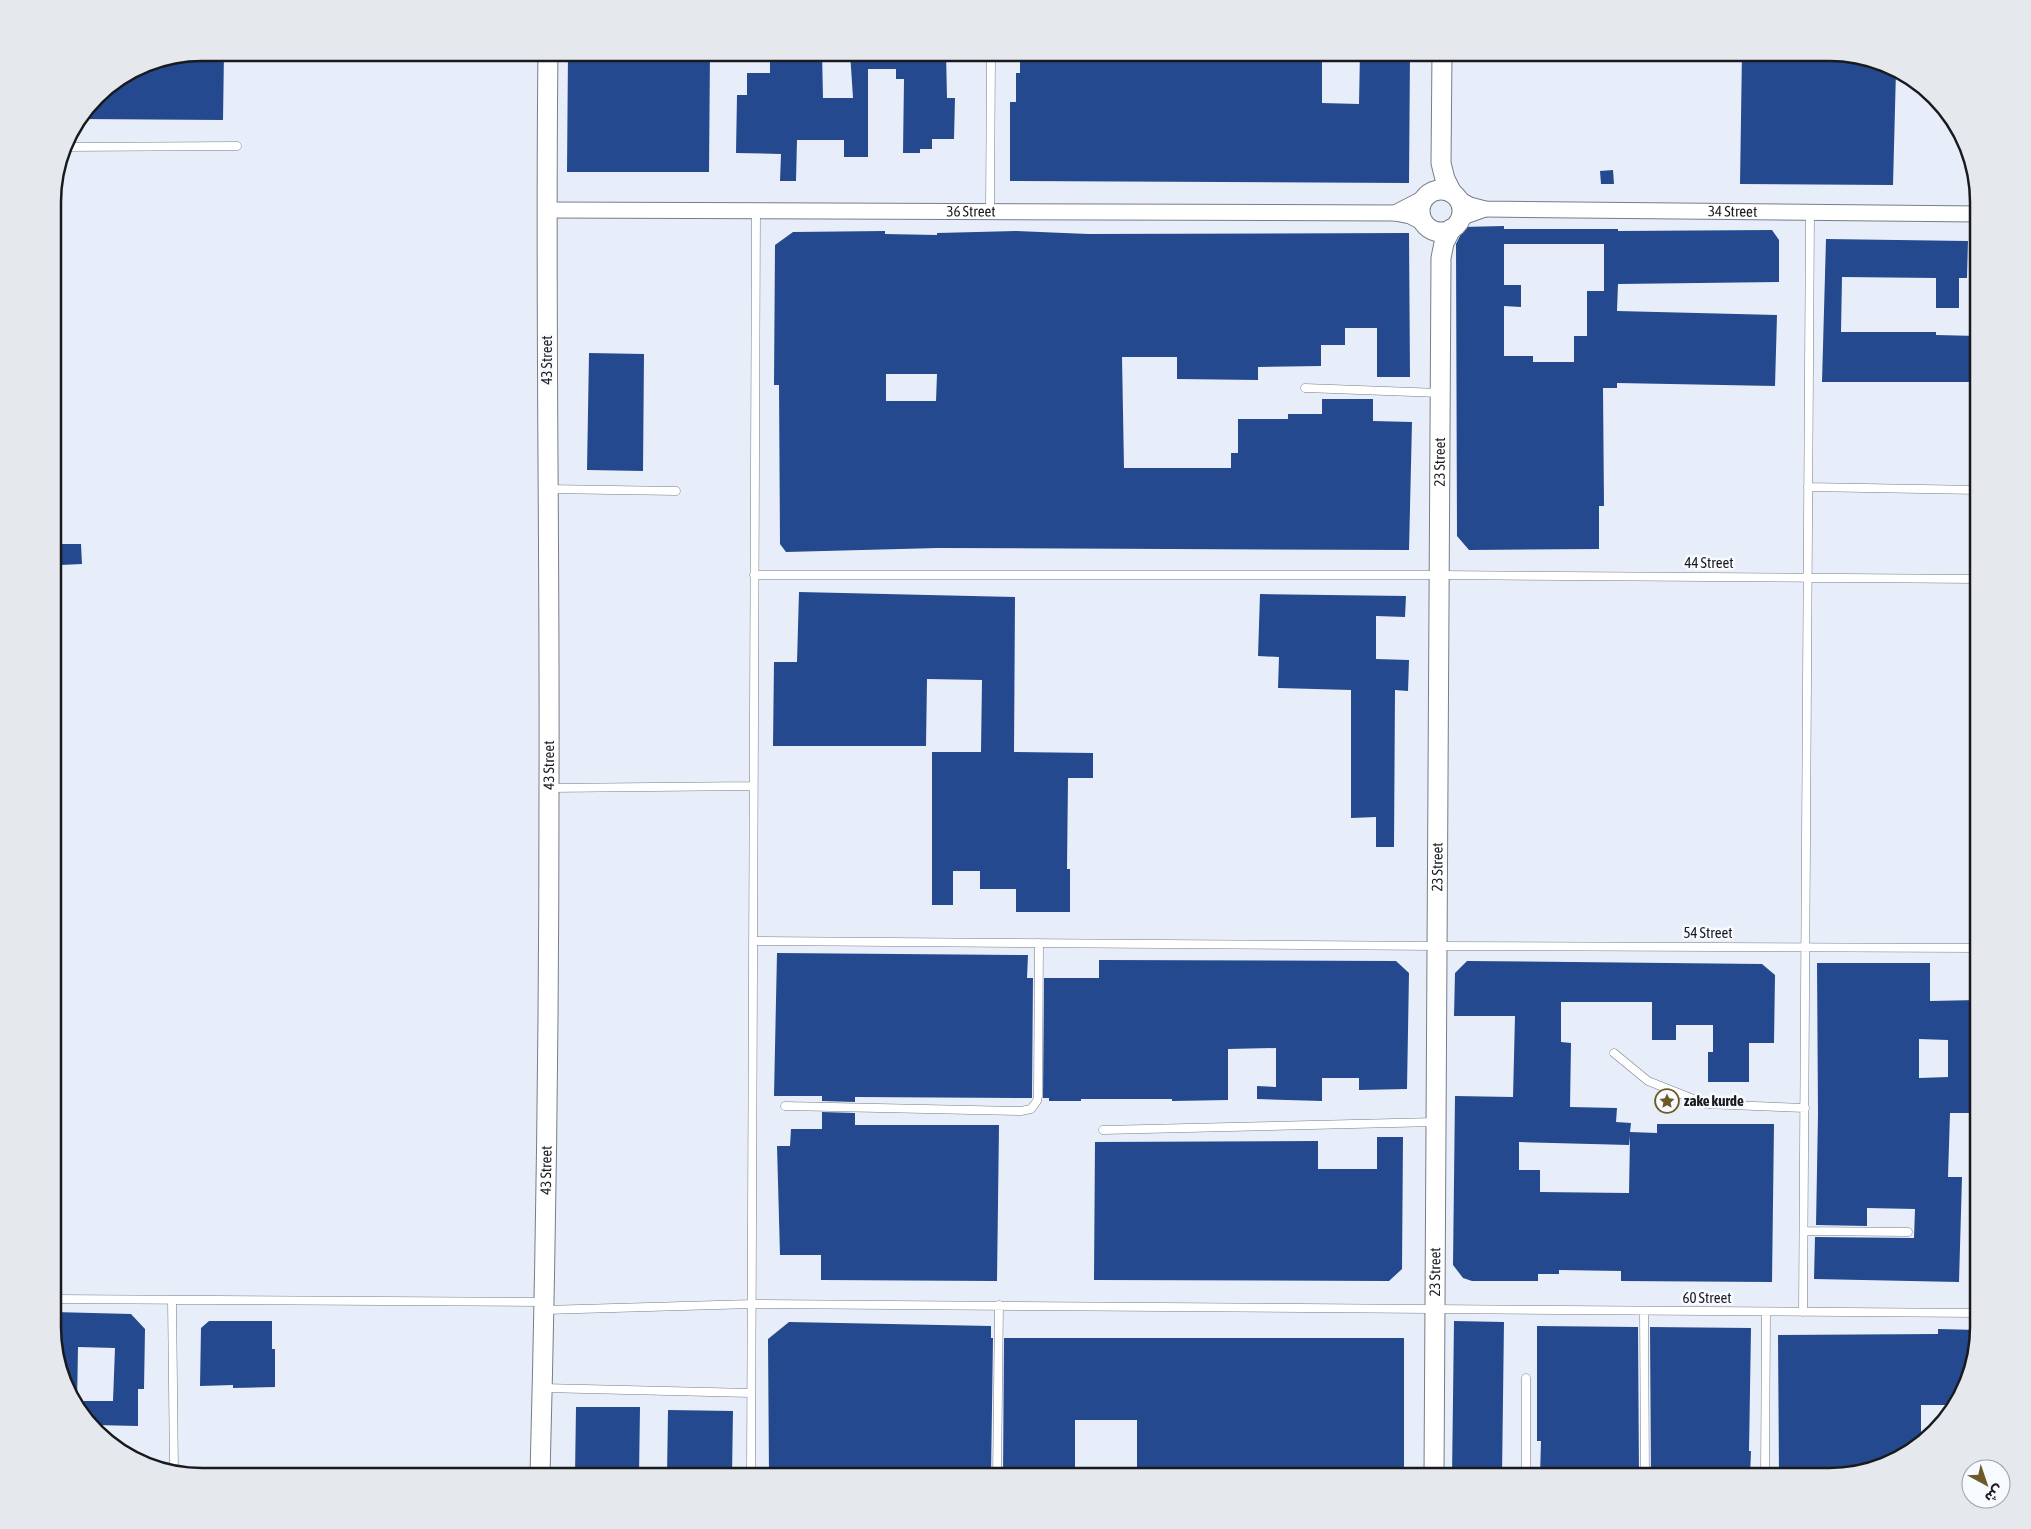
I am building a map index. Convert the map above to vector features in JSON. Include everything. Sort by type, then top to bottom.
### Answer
[{"type":"street","points":[[1441,164],[1420,210],[1426,225],[1440,232],[1456,223],[1461,211],[1445,179],[1441,164],[1442,61]]},
{"type":"street","name":"43 Street","points":[[540,1468],[545,1306],[550,788],[546,210],[548,62]]},
{"type":"street","points":[[1426,196],[1444,190],[1454,195]]},
{"type":"street","name":"34 Street","points":[[1454,195],[1470,205],[1485,209],[1970,214]]},
{"type":"street","name":"36 Street","points":[[1395,213],[1426,196]]},
{"type":"street","name":"34 Street","points":[[1456,223],[1485,209]]},
{"type":"street","name":"36 Street","points":[[546,210],[1395,213],[1410,216],[1426,225]]},
{"type":"street","name":"23 Street","points":[[1434,1468],[1440,258],[1444,243],[1456,223]]},
{"type":"street","name":"23 Street","points":[[1426,225],[1440,258]]},
{"type":"lane","points":[[990,212],[991,62]]},
{"type":"lane","points":[[73,147],[237,146]]},
{"type":"lane","points":[[751,1468],[756,211]]},
{"type":"lane","points":[[1803,1312],[1810,212]]},
{"type":"lane","points":[[1305,388],[1440,393]]},
{"type":"lane","points":[[1808,487],[1970,490]]},
{"type":"lane","points":[[548,489],[676,491]]},
{"type":"lane","name":"44 Street","points":[[754,575],[1439,574],[1970,579]]},
{"type":"lane","points":[[550,788],[753,786]]},
{"type":"lane","name":"54 Street","points":[[753,940],[1437,946],[1970,948]]},
{"type":"lane","points":[[785,1106],[1021,1111],[1031,1109],[1038,1101],[1039,943]]},
{"type":"lane","points":[[1614,1053],[1648,1081],[1706,1104],[1805,1108]]},
{"type":"lane","points":[[1103,1130],[1436,1122]]},
{"type":"lane","points":[[1804,1231],[1908,1232]]},
{"type":"lane","name":"60 Street","points":[[62,1299],[545,1306],[752,1304],[999,1305],[1970,1313]]},
{"type":"lane","points":[[172,1300],[174,1465]]},
{"type":"lane","points":[[997,1468],[999,1305]]},
{"type":"lane","points":[[1644,1311],[1645,1468]]},
{"type":"lane","points":[[1765,1468],[1766,1312]]},
{"type":"lane","points":[[1526,1378],[1526,1468]]},
{"type":"lane","points":[[542,1388],[751,1393]]},
{"type":"shaded area","points":[[1829,61],[1857,64],[1874,69],[1891,76],[1915,90],[1935,109],[1955,140],[1967,174],[1970,202],[1970,1327],[1967,1355],[1962,1372],[1955,1389],[1941,1413],[1922,1433],[1891,1453],[1857,1465],[1829,1468],[202,1468],[174,1465],[157,1460],[140,1453],[116,1439],[96,1420],[76,1389],[66,1364],[62,1336],[62,193],[66,165],[72,148],[90,116],[102,102],[124,85],[148,72],[174,64],[193,62]]},
{"type":"building","points":[[1020,61],[1322,61],[1322,103],[1359,104],[1360,61],[1410,61],[1409,183],[1010,181],[1010,102],[1016,102],[1016,73],[1020,73]]},
{"type":"building","points":[[1742,61],[1829,61],[1857,64],[1896,79],[1893,185],[1740,184]]},
{"type":"building","points":[[224,62],[223,120],[88,119],[109,96],[132,80],[148,72],[174,64]]},
{"type":"building","points":[[568,62],[710,62],[709,172],[567,172]]},
{"type":"building","points":[[770,62],[822,62],[823,98],[853,98],[851,62],[946,62],[947,98],[955,98],[954,139],[932,139],[932,149],[920,149],[920,153],[903,153],[904,79],[896,79],[896,69],[868,69],[868,157],[844,157],[844,140],[797,140],[796,181],[780,181],[781,154],[736,153],[737,95],[747,95],[747,73],[770,73]]},
{"type":"building","points":[[1613,170],[1614,184],[1601,184],[1600,171]]},
{"type":"building","points":[[1504,226],[1504,229],[1618,229],[1618,231],[1772,230],[1779,240],[1779,282],[1618,284],[1617,311],[1777,315],[1775,386],[1617,383],[1617,388],[1603,388],[1604,506],[1599,506],[1599,549],[1469,550],[1457,536],[1456,244],[1462,227]],"holes":[[[1504,244],[1604,244],[1604,291],[1587,291],[1587,336],[1574,336],[1574,362],[1533,362],[1533,356],[1504,356],[1504,306],[1521,307],[1521,285],[1504,285]]]},
{"type":"building","points":[[885,231],[885,234],[937,235],[937,233],[1016,231],[1088,234],[1409,233],[1410,377],[1377,377],[1377,328],[1345,328],[1345,345],[1321,345],[1321,366],[1258,367],[1258,380],[1177,379],[1177,357],[1122,357],[1124,468],[1231,468],[1231,453],[1238,453],[1238,419],[1288,419],[1288,414],[1322,414],[1322,399],[1373,399],[1373,421],[1412,422],[1409,550],[938,548],[786,552],[780,544],[779,385],[774,385],[775,245],[793,232]],"holes":[[[886,374],[937,374],[936,401],[886,401]]]},
{"type":"building","points":[[1826,239],[1968,241],[1967,278],[1959,278],[1959,308],[1936,308],[1936,278],[1842,277],[1841,332],[1936,332],[1936,335],[1970,336],[1970,382],[1822,382]]},
{"type":"building","points":[[589,353],[644,354],[643,471],[587,470]]},
{"type":"building","points":[[62,544],[81,544],[82,564],[62,565]]},
{"type":"building","points":[[799,592],[1015,597],[1014,752],[1093,753],[1093,778],[1068,778],[1067,869],[1070,869],[1070,912],[1016,912],[1016,889],[980,889],[980,871],[953,871],[953,905],[932,905],[932,752],[981,752],[982,680],[927,679],[926,746],[773,746],[774,662],[797,662]]},
{"type":"building","points":[[1260,594],[1406,596],[1405,617],[1376,616],[1376,659],[1409,660],[1408,691],[1395,690],[1394,847],[1376,847],[1376,817],[1351,818],[1351,690],[1278,688],[1279,657],[1258,656]]},
{"type":"building","points":[[777,953],[1028,955],[1027,978],[1033,978],[1032,1098],[855,1097],[855,1102],[822,1101],[822,1096],[774,1096]]},
{"type":"building","points":[[1099,960],[1396,961],[1409,973],[1407,1089],[1359,1090],[1359,1078],[1322,1078],[1322,1101],[1257,1099],[1257,1086],[1276,1087],[1276,1048],[1228,1049],[1228,1100],[1081,1099],[1081,1101],[1049,1101],[1049,1098],[1043,1098],[1044,978],[1099,978]]},
{"type":"building","points":[[1467,961],[1762,964],[1775,975],[1774,1043],[1749,1043],[1749,1082],[1708,1082],[1708,1052],[1713,1052],[1713,1025],[1676,1025],[1676,1040],[1652,1040],[1652,1002],[1561,1002],[1561,1042],[1571,1043],[1570,1107],[1617,1108],[1616,1122],[1631,1123],[1630,1132],[1657,1133],[1657,1124],[1774,1124],[1772,1282],[1621,1281],[1621,1271],[1559,1270],[1559,1274],[1538,1274],[1538,1281],[1472,1281],[1463,1278],[1453,1265],[1455,1096],[1513,1097],[1515,1016],[1454,1016],[1455,973]],"holes":[[[1630,1136],[1629,1193],[1540,1192],[1540,1170],[1519,1170],[1519,1142],[1629,1145]]]},
{"type":"building","points":[[1817,963],[1930,963],[1930,1001],[1970,1000],[1970,1113],[1950,1113],[1948,1177],[1962,1177],[1959,1282],[1814,1279],[1815,1237],[1914,1238],[1915,1209],[1867,1208],[1867,1226],[1816,1225],[1818,1114]],"holes":[[[1919,1039],[1948,1040],[1948,1077],[1919,1078]]]},
{"type":"building","points":[[822,1112],[855,1113],[855,1125],[999,1125],[997,1281],[821,1280],[821,1255],[780,1255],[777,1146],[790,1146],[791,1129],[822,1129]]},
{"type":"building","points":[[1377,1137],[1403,1137],[1402,1269],[1389,1281],[1094,1280],[1095,1142],[1318,1141],[1318,1169],[1377,1169]]},
{"type":"building","points":[[62,1312],[131,1314],[145,1329],[144,1389],[138,1389],[138,1426],[100,1425],[96,1420],[84,1401],[113,1401],[115,1348],[78,1347],[77,1391],[64,1355]]},
{"type":"building","points":[[209,1321],[272,1321],[272,1349],[275,1349],[275,1387],[233,1388],[233,1385],[200,1386],[201,1328]]},
{"type":"building","points":[[1454,1321],[1504,1322],[1502,1468],[1452,1468]]},
{"type":"building","points":[[789,1322],[991,1326],[991,1338],[993,1338],[991,1468],[769,1468],[768,1339]]},
{"type":"building","points":[[1537,1326],[1638,1327],[1639,1468],[1540,1468],[1541,1441],[1537,1441]]},
{"type":"building","points":[[1650,1327],[1751,1328],[1750,1468],[1651,1468]]},
{"type":"building","points":[[1938,1329],[1970,1330],[1967,1355],[1955,1389],[1946,1405],[1921,1405],[1921,1434],[1891,1453],[1857,1465],[1829,1468],[1779,1468],[1778,1335],[1938,1334]]},
{"type":"building","points":[[1004,1338],[1404,1338],[1404,1468],[1137,1468],[1137,1420],[1075,1420],[1075,1468],[1003,1468]]},
{"type":"building","points":[[576,1407],[640,1407],[639,1468],[575,1468]]},
{"type":"building","points":[[668,1410],[733,1411],[732,1468],[667,1468]]},
{"type":"place","name":"zake kurde","points":[[1667,1101]]}]
